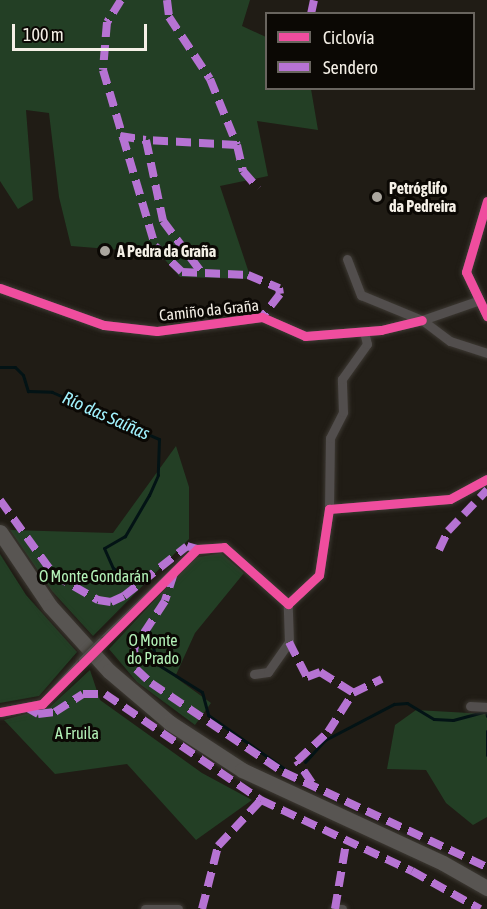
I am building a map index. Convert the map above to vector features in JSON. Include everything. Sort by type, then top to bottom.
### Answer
[{"type":"highway","points":[[0,532],[50,606],[109,671],[170,723],[242,770],[405,844],[487,888]]},
{"type":"street","points":[[487,201],[466,272],[477,301],[487,316]]},
{"type":"street","points":[[346,259],[361,295],[422,320],[450,341],[487,353]]},
{"type":"street","name":"Camiño da Graña","points":[[0,288],[104,325],[157,331],[262,317],[305,336],[364,332],[422,320],[477,301]]},
{"type":"street","points":[[288,604],[319,575],[329,509],[330,438],[343,412],[342,379],[367,344],[364,332]]},
{"type":"street","points":[[329,509],[450,500],[487,479]]},
{"type":"street","points":[[0,712],[42,704],[83,660],[197,549],[224,547],[288,604],[289,642],[268,672],[254,674]]},
{"type":"street","points":[[470,706],[487,707]]},
{"type":"street","points":[[146,909],[178,909]]},
{"type":"street","points":[[335,909],[342,909]]},
{"type":"green space","points":[[0,0],[250,0],[242,26],[265,37],[265,90],[311,90],[318,130],[257,121],[268,176],[220,186],[251,279],[180,277],[159,253],[71,246],[59,197],[49,113],[26,110],[33,200],[18,209],[0,181]]},
{"type":"green space","name":"O Monte Gondarán","points":[[176,446],[189,487],[189,539],[93,636],[52,591],[10,530],[113,533]]},
{"type":"green space","name":"O Monte do Prado","points":[[221,553],[244,573],[195,633],[175,677],[211,703],[195,725],[137,682],[109,649],[194,558]]},
{"type":"green space","points":[[0,554],[26,595],[77,652],[39,696],[0,703]]},
{"type":"green space","name":"A Fruila","points":[[90,670],[100,700],[202,773],[252,800],[196,840],[127,764],[55,774],[4,720],[50,707]]},
{"type":"green space","points":[[416,710],[487,714],[487,817],[473,825],[446,803],[426,770],[387,769],[395,725]]},
{"type":"waterway","name":"Río das Saíñas","points":[[0,367],[15,367],[23,375],[28,391],[52,392],[159,439],[158,475],[149,495],[125,536],[104,548],[113,568],[135,582]]},
{"type":"waterway","name":"Río das Saíñas","points":[[149,631],[157,664],[202,692],[208,715],[289,772]]},
{"type":"waterway","name":"Río das Saíñas","points":[[305,762],[325,740],[394,704],[407,703],[434,719],[453,720],[486,711],[487,716]]},
{"type":"waterway","name":"Río das Saíñas","points":[[487,731],[487,755]]},
{"type":"marked path","points":[[121,0],[107,22],[103,70],[155,246],[182,272],[248,275],[279,288],[280,294],[262,317]]},
{"type":"marked path","points":[[167,0],[169,17],[210,79],[237,145],[146,140],[163,221],[202,273]]},
{"type":"marked path","points":[[311,12],[314,0]]},
{"type":"marked path","points":[[120,136],[146,140]]},
{"type":"marked path","points":[[237,145],[243,171],[258,188]]},
{"type":"marked path","points":[[439,550],[448,531],[487,490]]},
{"type":"marked path","points":[[0,500],[54,575],[98,600],[111,602],[124,596],[187,546],[197,549]]},
{"type":"marked path","points":[[174,573],[165,601],[134,648],[136,669],[151,683],[283,772],[487,867]]},
{"type":"marked path","points":[[289,642],[307,677],[320,672],[353,693]]},
{"type":"marked path","points":[[312,783],[297,761],[328,732],[353,693],[382,679]]},
{"type":"marked path","points":[[26,707],[38,714],[55,712],[83,694],[105,694],[261,800],[412,871],[480,909]]},
{"type":"marked path","points":[[202,909],[218,846],[261,800]]},
{"type":"marked path","points":[[335,909],[346,843]]},
{"type":"cycle path","points":[[487,201],[466,272],[487,316]]},
{"type":"cycle path","points":[[0,288],[104,325],[157,331],[262,317],[305,336],[381,330],[422,320]]},
{"type":"cycle path","points":[[0,712],[42,704],[197,549],[224,547],[288,604],[319,575],[329,509],[450,499],[487,479]]},
{"type":"place","name":"Petróglifo da Pedreira","points":[[377,197]]},
{"type":"place","name":"A Pedra da Graña","points":[[105,251]]}]
